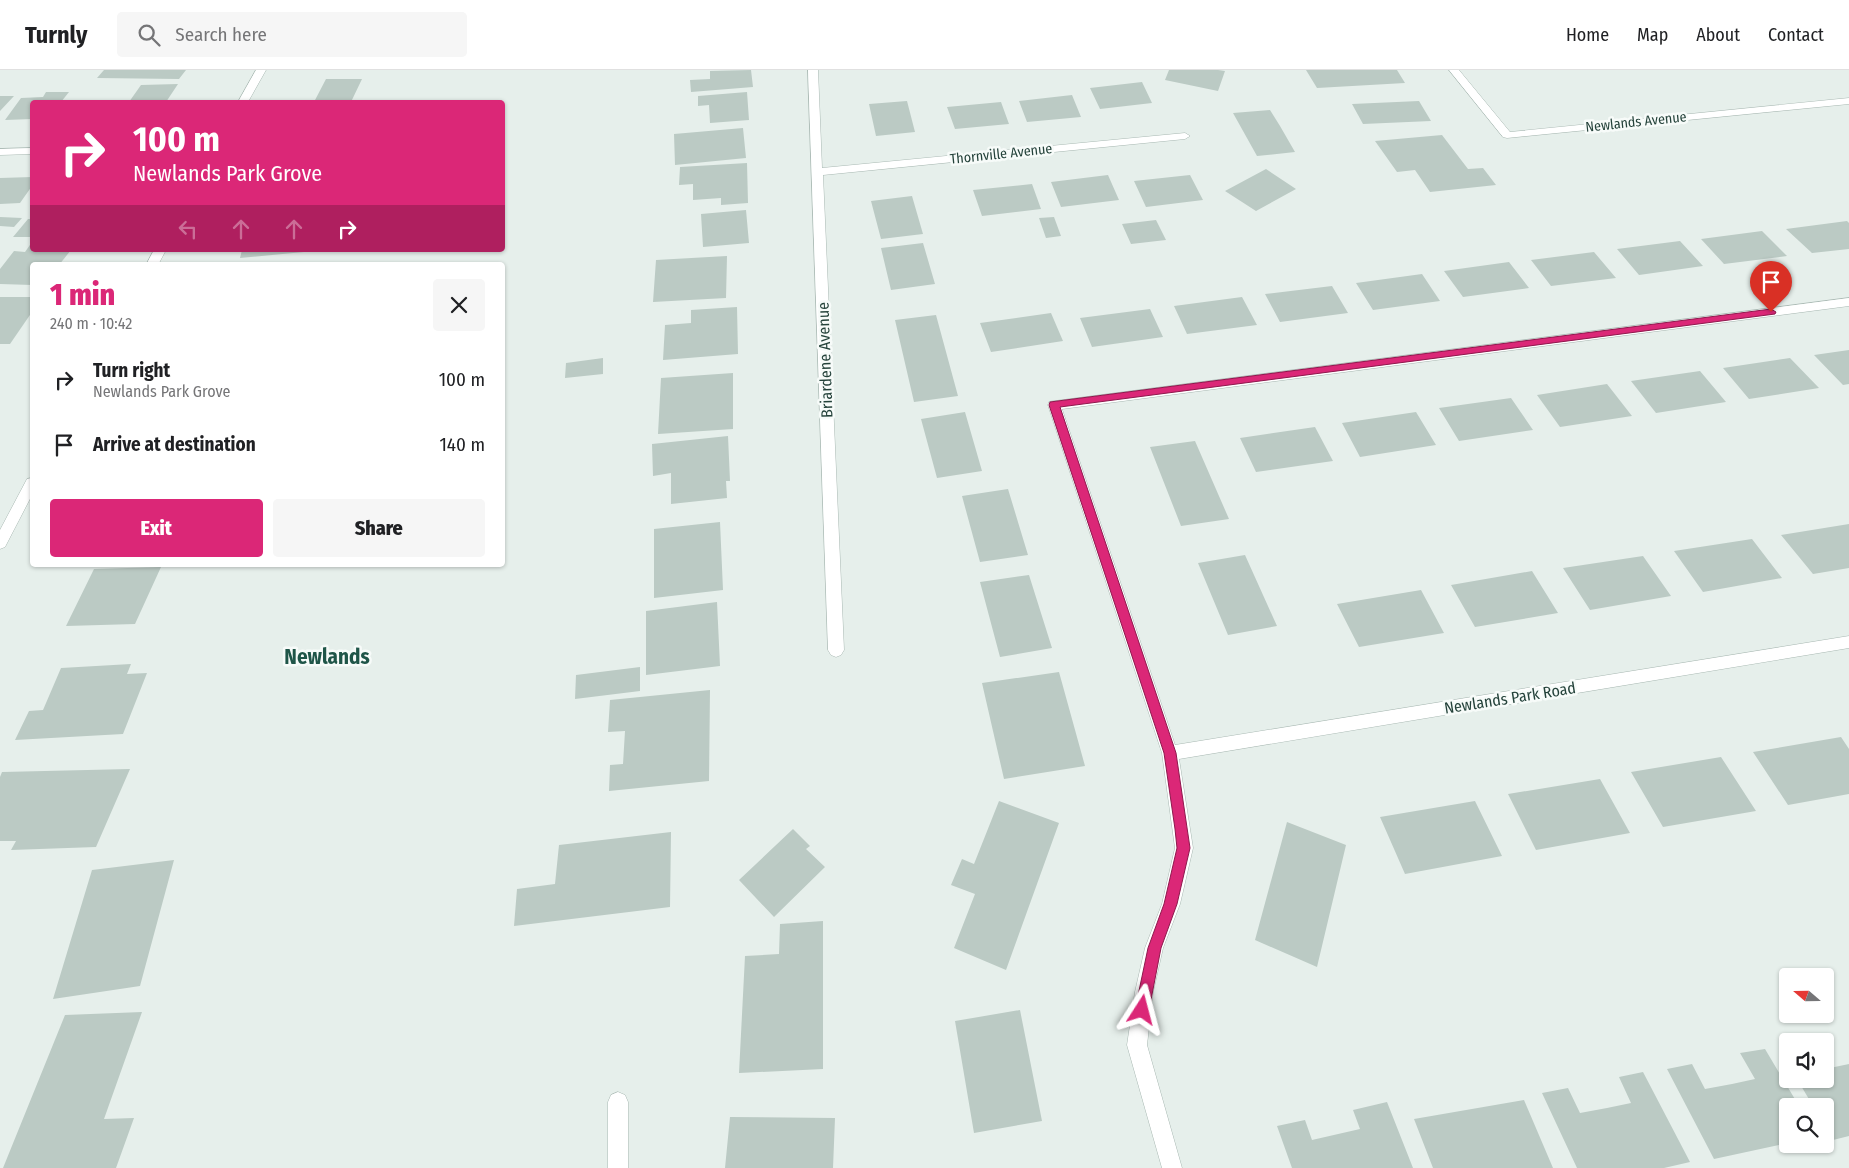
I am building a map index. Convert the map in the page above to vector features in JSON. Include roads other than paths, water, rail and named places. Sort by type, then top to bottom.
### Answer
[{"type":"street","points":[[244,100],[262,70]]},
{"type":"street","name":"Briardene Avenue","points":[[813,70],[836,650]]},
{"type":"street","name":"Newlands Avenue","points":[[1454,70],[1507,135],[1849,101]]},
{"type":"street","name":"Thornville Avenue","points":[[818,172],[1185,136]]},
{"type":"street","points":[[0,152],[30,151]]},
{"type":"street","points":[[1172,1168],[1137,1045],[1154,948],[1171,904],[1184,848],[1170,753],[1054,405],[1849,302]]},
{"type":"street","points":[[0,543],[30,487]]},
{"type":"street","name":"Newlands Park Road","points":[[1170,753],[1849,642]]},
{"type":"street","points":[[618,1102],[618,1168]]},
{"type":"district","name":"Newlands","points":[[327,657]]}]
